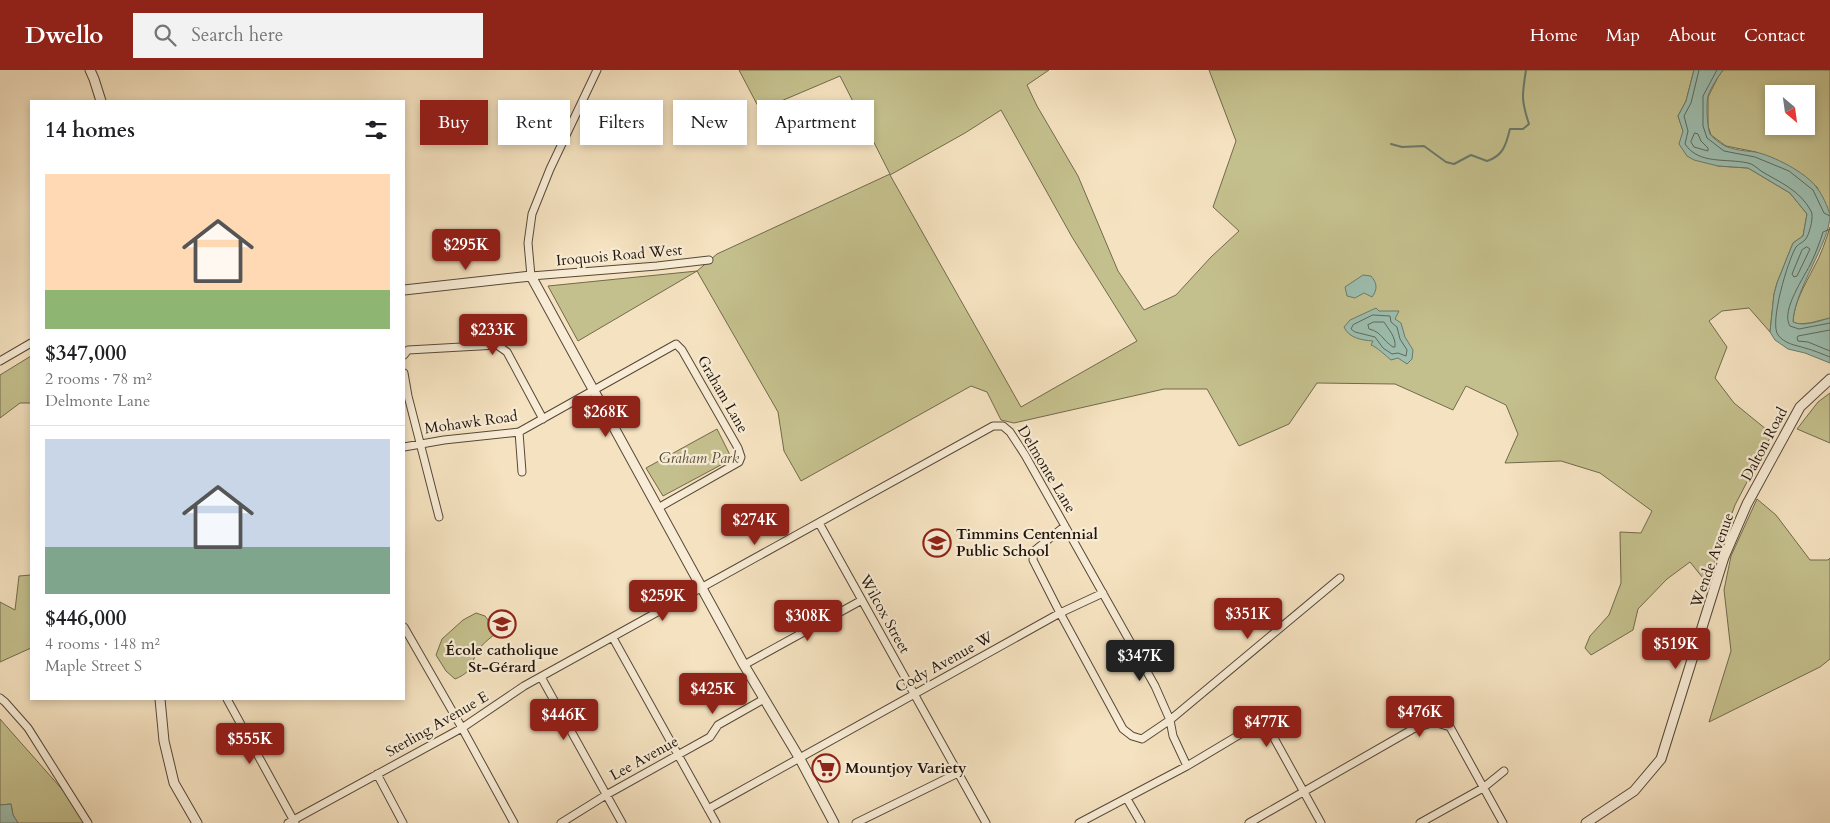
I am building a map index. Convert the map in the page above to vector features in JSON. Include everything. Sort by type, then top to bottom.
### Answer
[{"type":"street","points":[[90,70],[101,100]]},
{"type":"street","points":[[597,70],[550,169],[532,214],[528,243],[531,276],[744,665],[800,758],[834,823]]},
{"type":"street","name":"Iroquois Road West","points":[[531,276],[648,267],[709,260]]},
{"type":"street","points":[[405,290],[531,276]]},
{"type":"street","points":[[0,361],[30,344]]},
{"type":"street","name":"Graham Lane","points":[[594,391],[676,344],[682,350],[738,448],[741,457],[739,462],[658,508]]},
{"type":"street","points":[[405,354],[408,350],[497,345],[507,352],[543,419]]},
{"type":"street","points":[[405,377],[439,517]]},
{"type":"street","name":"Dalton Road","points":[[1747,504],[1800,407],[1830,380]]},
{"type":"street","name":"Mohawk Road","points":[[405,446],[518,432],[594,391]]},
{"type":"street","name":"Delmonte Lane","points":[[819,523],[993,426],[1003,426],[1010,432],[1025,455],[1155,686],[1170,720],[1173,736],[1188,766]]},
{"type":"street","points":[[518,432],[522,472]]},
{"type":"street","name":"Wende Avenue","points":[[1586,823],[1634,791],[1661,759],[1724,558],[1747,504]]},
{"type":"street","name":"Sterling Avenue E","points":[[292,822],[462,728],[524,686],[614,638],[819,523]]},
{"type":"street","name":"Wilcox Street","points":[[819,523],[986,823]]},
{"type":"street","points":[[1066,526],[1034,551],[1033,560],[1123,729],[1132,736],[1142,739],[1170,720],[1340,578]]},
{"type":"street","name":"Cody Avenue W","points":[[708,809],[1060,613],[1103,593]]},
{"type":"street","points":[[744,665],[862,600]]},
{"type":"street","points":[[405,629],[514,823]]},
{"type":"street","points":[[614,638],[716,823]]},
{"type":"street","points":[[541,677],[622,823]]},
{"type":"street","points":[[0,698],[6,702],[28,728],[88,823]]},
{"type":"street","name":"Lee Avenue","points":[[561,823],[606,795],[710,737],[718,725],[764,699]]},
{"type":"street","points":[[160,700],[164,741],[174,783],[197,823]]},
{"type":"street","points":[[228,700],[292,822]]},
{"type":"street","points":[[1079,823],[1188,766],[1264,720],[1321,823]]},
{"type":"street","points":[[1249,823],[1413,729],[1434,722],[1450,727],[1503,823]]},
{"type":"street","points":[[1420,823],[1483,788],[1504,770]]},
{"type":"street","points":[[856,823],[958,773]]},
{"type":"street","points":[[377,774],[403,823]]},
{"type":"street","points":[[1127,799],[1141,823]]},
{"type":"green space","points":[[739,70],[1049,70],[1027,85],[1037,106],[1078,176],[1118,271],[1144,310],[1176,295],[1211,257],[1239,231],[1213,207],[1236,141],[1209,70],[1694,70],[1686,101],[1678,116],[1683,131],[1718,166],[1748,168],[1790,193],[1807,214],[1803,236],[1793,243],[1777,283],[1770,332],[1749,308],[1722,311],[1709,321],[1727,347],[1715,378],[1734,403],[1772,434],[1735,505],[1707,583],[1690,562],[1667,579],[1638,609],[1633,630],[1591,655],[1585,648],[1590,636],[1609,615],[1621,583],[1620,532],[1641,533],[1652,511],[1600,473],[1561,461],[1505,463],[1518,434],[1506,405],[1466,386],[1453,410],[1395,384],[1317,383],[1289,424],[1239,446],[1207,389],[1164,389],[1014,423],[1001,420],[987,392],[971,386],[801,481],[784,451],[778,412],[697,271],[717,254],[890,174],[874,143],[874,100],[852,100],[840,76],[784,100],[757,100],[757,104]],"holes":[[[1001,110],[1072,237],[1137,341],[1021,407],[890,175],[965,133]]]},
{"type":"green space","points":[[1723,70],[1830,70],[1830,216],[1817,187],[1756,152],[1726,146],[1711,135],[1708,126],[1708,97]]},
{"type":"green space","points":[[1830,227],[1830,318],[1798,324],[1793,322],[1798,301],[1819,258]]},
{"type":"green space","points":[[697,271],[578,341],[548,286]]},
{"type":"green space","points":[[30,357],[30,403],[20,403],[0,418],[0,375]]},
{"type":"green space","points":[[1830,393],[1830,443],[1797,429],[1818,402]]},
{"type":"green space","name":"Graham Park","points":[[717,429],[732,459],[663,496],[646,468]]},
{"type":"green space","points":[[1757,499],[1776,515],[1810,560],[1828,560],[1830,558],[1830,659],[1820,667],[1709,722],[1731,651],[1724,590],[1731,556]]},
{"type":"green space","points":[[30,575],[30,648],[0,662],[0,602],[15,610],[19,576]]},
{"type":"green space","points":[[476,613],[485,616],[497,632],[479,649],[466,673],[455,679],[446,671],[436,655],[442,639],[463,620]]},
{"type":"green space","points":[[0,719],[68,796],[84,823],[18,823],[13,815],[11,804],[0,805]]},
{"type":"water","points":[[1694,70],[1723,70],[1707,99],[1711,136],[1721,144],[1762,154],[1789,166],[1812,182],[1825,201],[1830,215],[1828,226],[1799,296],[1793,322],[1806,324],[1830,318],[1830,363],[1805,353],[1788,349],[1775,340],[1770,332],[1777,283],[1793,243],[1803,236],[1807,214],[1790,193],[1748,168],[1718,166],[1694,160],[1687,156],[1679,144],[1683,131],[1678,116],[1686,101]]},
{"type":"water","points":[[1363,275],[1371,276],[1375,281],[1376,289],[1372,297],[1364,293],[1355,298],[1347,296],[1345,287]]},
{"type":"water","points":[[1376,308],[1379,311],[1399,311],[1395,319],[1401,323],[1405,337],[1413,350],[1412,359],[1407,364],[1398,358],[1391,360],[1371,345],[1373,341],[1360,339],[1346,331],[1344,327],[1350,320]]},
{"type":"water","points":[[11,804],[13,815],[18,823],[0,823],[0,805]]},
{"type":"waterway","points":[[1391,144],[1402,147],[1424,146],[1446,162],[1454,164],[1471,155],[1487,161],[1492,159],[1503,149],[1510,129],[1523,129],[1529,124],[1523,97],[1526,70]]},
{"type":"place","name":"Timmins Centennial Public School","points":[[937,543]]},
{"type":"place","name":"École catholique St-Gérard","points":[[502,624]]},
{"type":"place","name":"Mountjoy Variety","points":[[826,768]]}]
